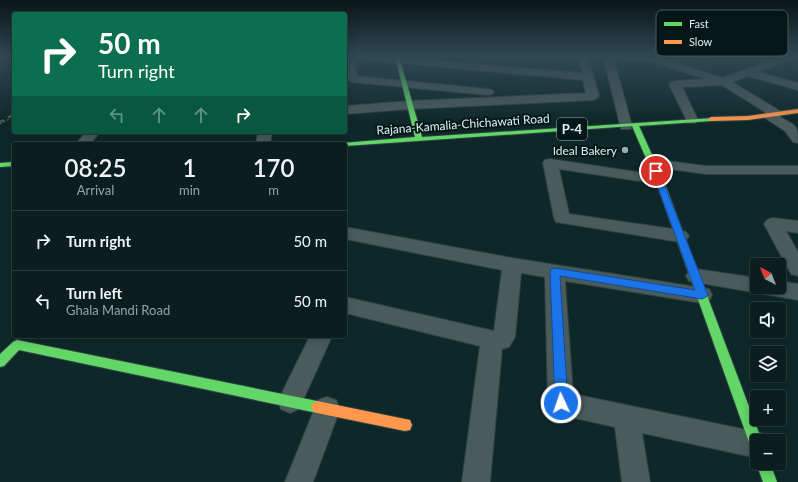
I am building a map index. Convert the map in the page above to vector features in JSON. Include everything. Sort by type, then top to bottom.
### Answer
[{"type":"street","points":[[403,78],[419,140]]},
{"type":"street","points":[[543,98],[404,83],[349,79],[351,104],[410,105],[593,96],[588,78]]},
{"type":"street","points":[[612,78],[631,125],[659,179],[753,434]]},
{"type":"street","points":[[713,78],[724,82],[773,115],[790,128],[798,139]]},
{"type":"street","points":[[692,120],[675,84],[724,82],[732,78]]},
{"type":"street","points":[[770,78],[798,87]]},
{"type":"street","name":"Rajana-Kamalia-Chichawati Road","points":[[347,144],[692,120],[748,118],[798,111]]},
{"type":"street","points":[[659,179],[550,163],[562,218],[680,236]]},
{"type":"street","points":[[652,163],[706,170],[798,170]]},
{"type":"street","points":[[0,165],[12,164]]},
{"type":"street","points":[[798,227],[773,224],[798,269]]},
{"type":"street","points":[[347,233],[512,265],[702,295]]},
{"type":"street","points":[[347,305],[492,340],[500,340],[504,337],[512,265]]},
{"type":"street","points":[[555,272],[561,403],[750,443]]},
{"type":"street","points":[[696,276],[750,285]]},
{"type":"street","points":[[786,290],[798,292]]},
{"type":"street","points":[[290,402],[319,338]]},
{"type":"street","points":[[476,482],[492,340]]},
{"type":"street","points":[[0,362],[17,345],[405,425]]},
{"type":"street","points":[[299,482],[327,409]]},
{"type":"street","points":[[626,416],[636,482]]},
{"type":"street","points":[[766,470],[770,482]]},
{"type":"path","points":[[0,124],[12,117]]},
{"type":"railway","points":[[0,122],[12,115]]},
{"type":"traffic: fast","points":[[403,78],[419,140]]},
{"type":"traffic: fast","points":[[347,144],[711,119]]},
{"type":"traffic: fast","points":[[635,125],[659,179],[753,434]]},
{"type":"traffic: fast","points":[[0,165],[12,164]]},
{"type":"traffic: fast","points":[[0,362],[17,345],[317,407]]},
{"type":"traffic: fast","points":[[766,470],[770,482]]},
{"type":"traffic: slow","points":[[711,119],[748,118],[798,111]]},
{"type":"traffic: slow","points":[[317,407],[405,425]]},
{"type":"place","name":"Ideal Bakery","points":[[625,150]]},
{"type":"route","points":[[561,403],[555,272],[702,295],[656,171]]}]
